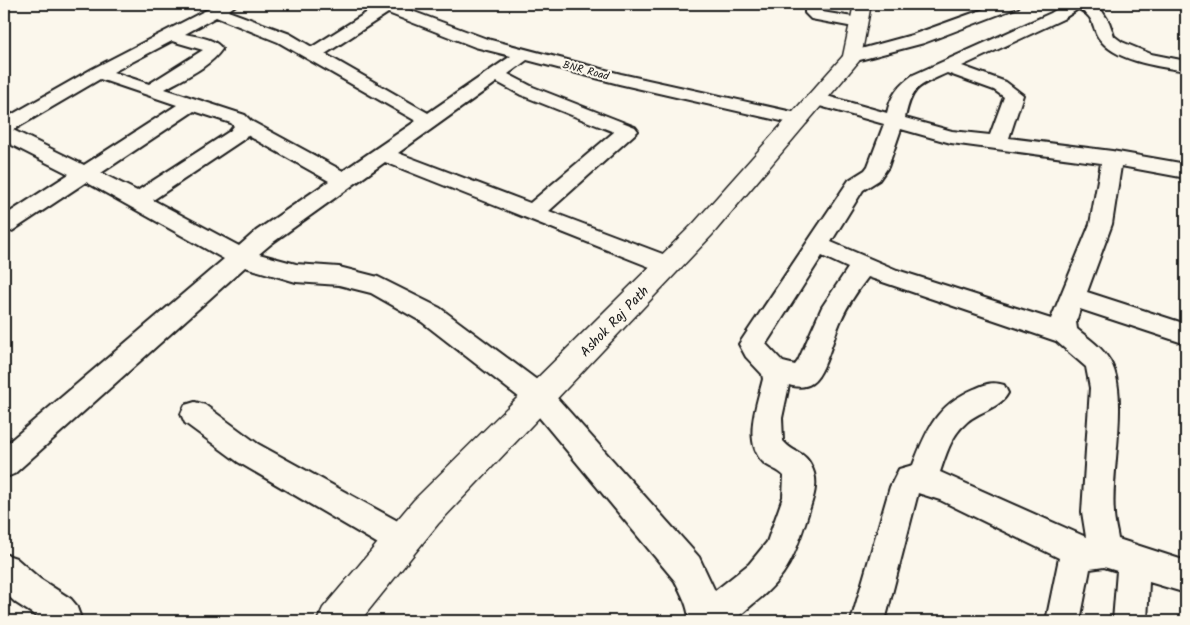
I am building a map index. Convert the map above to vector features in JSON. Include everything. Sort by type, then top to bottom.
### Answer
[{"type":"main road","name":"Ashok Raj Path","points":[[336,621],[426,512],[703,229],[808,109],[852,57],[861,13]]},
{"type":"street","points":[[813,4],[813,13],[817,16],[861,13]]},
{"type":"street","points":[[852,57],[918,38],[1012,4]]},
{"type":"street","points":[[4,133],[240,257],[296,273],[339,276],[378,286],[430,315],[539,397],[687,569],[697,589],[707,620],[750,586],[776,557],[795,507],[800,478],[796,467],[786,458],[775,453],[769,446],[767,432],[777,379],[776,371],[771,364],[756,354],[752,344],[856,185],[872,175],[878,167],[895,120],[897,105],[907,88],[919,79],[1057,16],[1077,4],[1095,12],[1099,16],[1107,39],[1113,43],[1140,55],[1186,66]]},
{"type":"street","points":[[313,54],[382,5]]},
{"type":"street","name":"BNR Road","points":[[382,5],[481,43],[619,79],[808,109],[895,120],[951,137],[1112,157],[1186,171]]},
{"type":"street","points":[[4,127],[98,73],[222,7],[284,38],[429,121]]},
{"type":"street","points":[[152,90],[206,57],[214,49],[205,44],[170,35]]},
{"type":"street","points":[[4,464],[264,237],[525,54]]},
{"type":"street","points":[[946,66],[1000,86],[1014,95],[997,143]]},
{"type":"street","points":[[98,73],[238,119],[244,125],[344,181]]},
{"type":"street","points":[[496,75],[527,92],[628,131],[533,212]]},
{"type":"street","points":[[4,226],[192,104]]},
{"type":"street","points":[[136,201],[237,135],[244,125]]},
{"type":"street","points":[[382,154],[668,265]]},
{"type":"street","points":[[1065,334],[1063,322],[1101,224],[1112,157]]},
{"type":"street","points":[[817,245],[863,266],[1065,334],[1095,359],[1101,369],[1104,388],[1098,512],[1107,555],[1130,621]]},
{"type":"street","points":[[776,371],[796,376],[804,375],[811,366],[827,322],[846,288],[863,266]]},
{"type":"street","points":[[1072,297],[1186,334]]},
{"type":"street","points":[[922,479],[937,440],[951,418],[962,409],[994,393]]},
{"type":"street","points":[[195,414],[248,453],[403,541]]},
{"type":"street","points":[[868,621],[905,486],[910,479],[922,479],[951,490],[1107,555],[1186,578]]},
{"type":"street","points":[[1063,621],[1074,561],[1107,555]]},
{"type":"street","points":[[4,570],[28,591],[59,611],[64,617],[64,621]]}]
